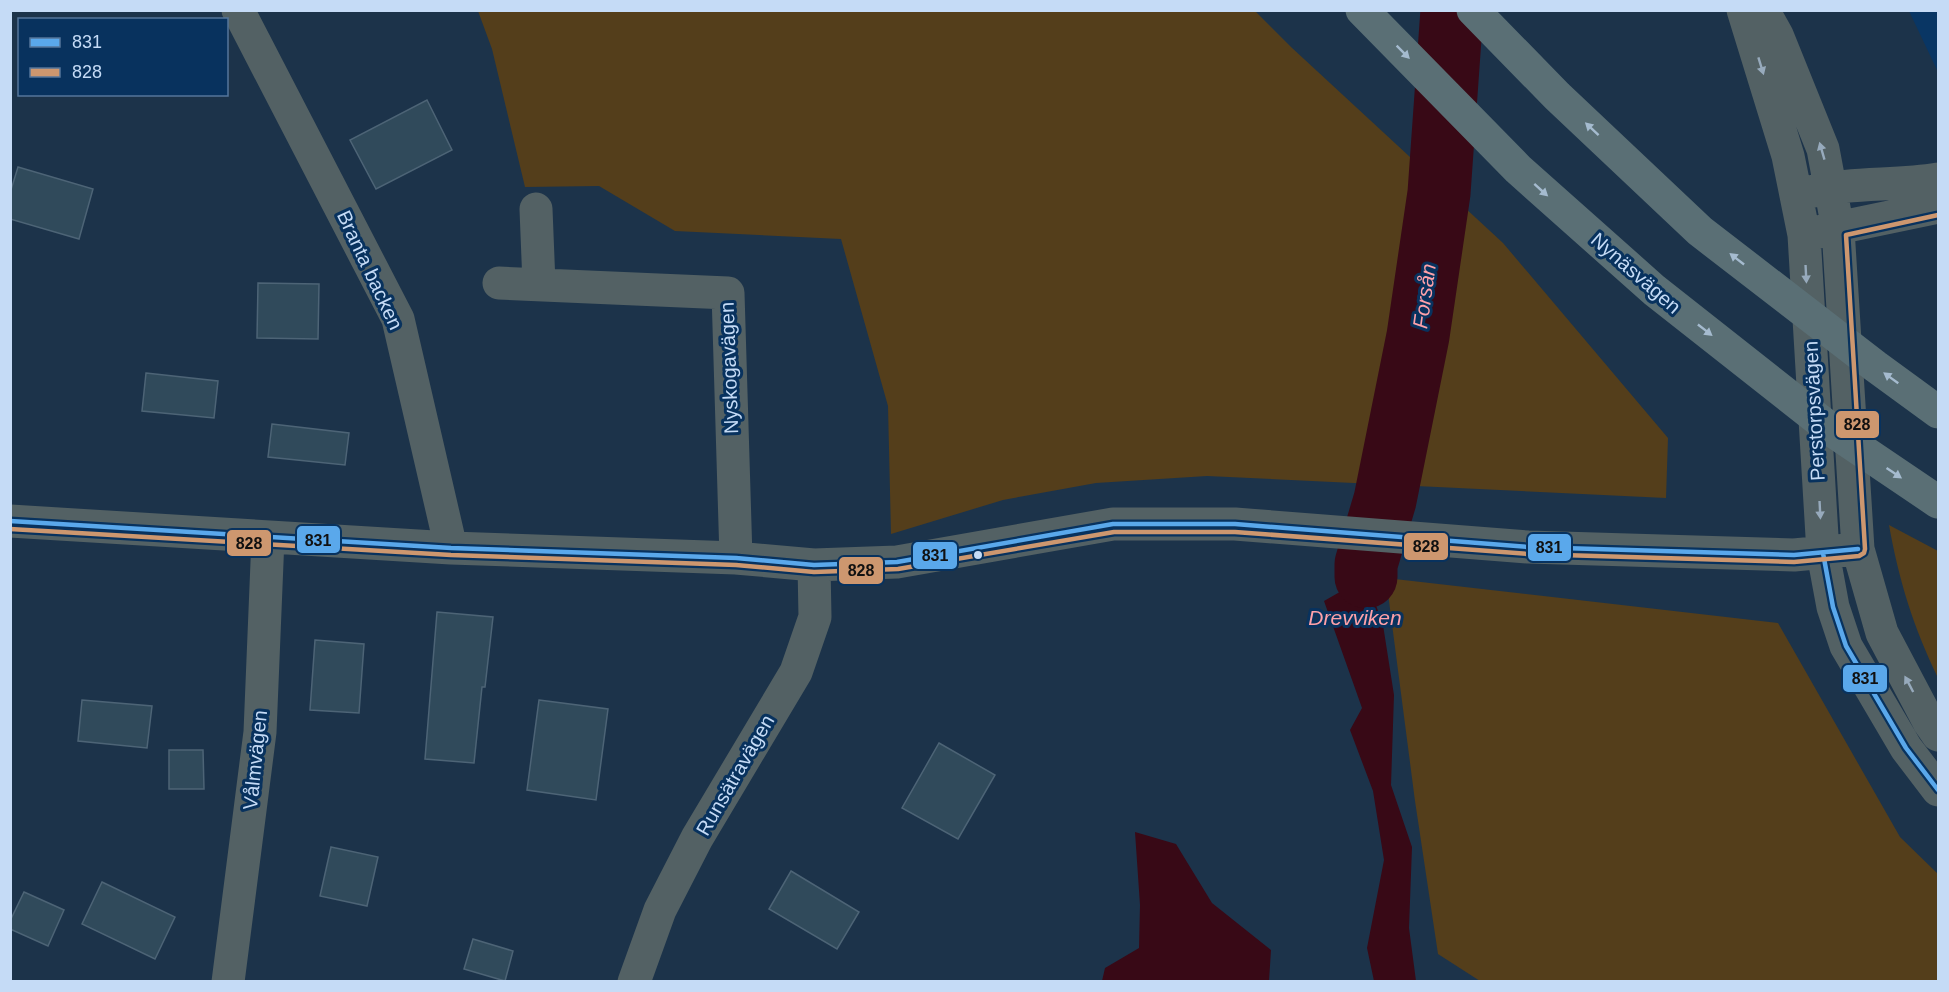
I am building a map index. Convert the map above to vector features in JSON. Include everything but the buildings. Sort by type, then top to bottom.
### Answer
[{"type":"highway","name":"Nynäsvägen","points":[[1362,10],[1518,169],[1654,290],[1833,431],[1938,502]]},
{"type":"highway","points":[[1473,10],[1557,96],[1700,231],[1938,412]]},
{"type":"street","name":"Branta backen","points":[[238,10],[398,320],[451,548]]},
{"type":"street","name":"Perstorpsvägen","points":[[1743,10],[1788,156],[1804,235],[1823,553],[1833,607],[1846,646],[1906,748],[1938,790]]},
{"type":"street","name":"Perstorpsvägen","points":[[1763,10],[1777,35],[1823,149],[1838,229],[1858,549],[1882,633],[1938,735]]},
{"type":"street","points":[[1796,195],[1830,187],[1938,179]]},
{"type":"street","points":[[1804,235],[1938,207]]},
{"type":"street","points":[[536,209],[539,284]]},
{"type":"street","name":"Nyskogavägen","points":[[499,283],[728,293],[736,558]]},
{"type":"street","points":[[10,521],[268,538],[451,548],[736,558],[814,565],[897,562],[1113,524],[1235,524],[1528,547],[1794,555],[1858,549]]},
{"type":"street","name":"Vålmvägen","points":[[228,981],[260,732],[268,538]]},
{"type":"street","name":"Runsätravägen","points":[[634,981],[660,910],[697,838],[796,672],[815,617],[814,565]]},
{"type":"shaded area","points":[[478,11],[1255,11],[1503,243],[1668,438],[1666,498],[1207,476],[1096,483],[1003,500],[891,534],[888,406],[841,239],[675,231],[599,186],[525,187],[492,49]]},
{"type":"shaded area","points":[[1909,11],[1938,11],[1938,72]]},
{"type":"shaded area","points":[[1889,525],[1938,551],[1938,678],[1908,603]]},
{"type":"shaded area","points":[[1386,578],[1778,623],[1900,837],[1938,874],[1938,981],[1480,981],[1438,954],[1415,801]]},
{"type":"water","name":"Drevviken","points":[[1366,577],[1383,625],[1394,695],[1391,785],[1412,847],[1409,928],[1416,981],[1374,981],[1367,948],[1384,860],[1373,791],[1350,730],[1362,708],[1324,601]]},
{"type":"water","points":[[1135,832],[1176,844],[1212,903],[1271,950],[1269,981],[1102,981],[1105,968],[1139,948],[1140,905]]},
{"type":"waterway","name":"Forsån","points":[[1366,577],[1366,564],[1385,500],[1418,336],[1439,193],[1452,10]]},
{"type":"transit line","name":"828","points":[[10,529],[451,555],[736,565],[814,572],[898,569],[1114,532],[1235,532],[1528,554],[1794,562],[1859,556],[1864,553],[1865,549],[1846,235],[1938,215]]},
{"type":"transit line","name":"831","points":[[10,521],[451,548],[736,558],[814,565],[897,562],[1113,524],[1235,524],[1528,547],[1794,555],[1858,549]]},
{"type":"transit line","name":"831","points":[[1823,553],[1833,607],[1846,646],[1906,748],[1938,790]]}]
